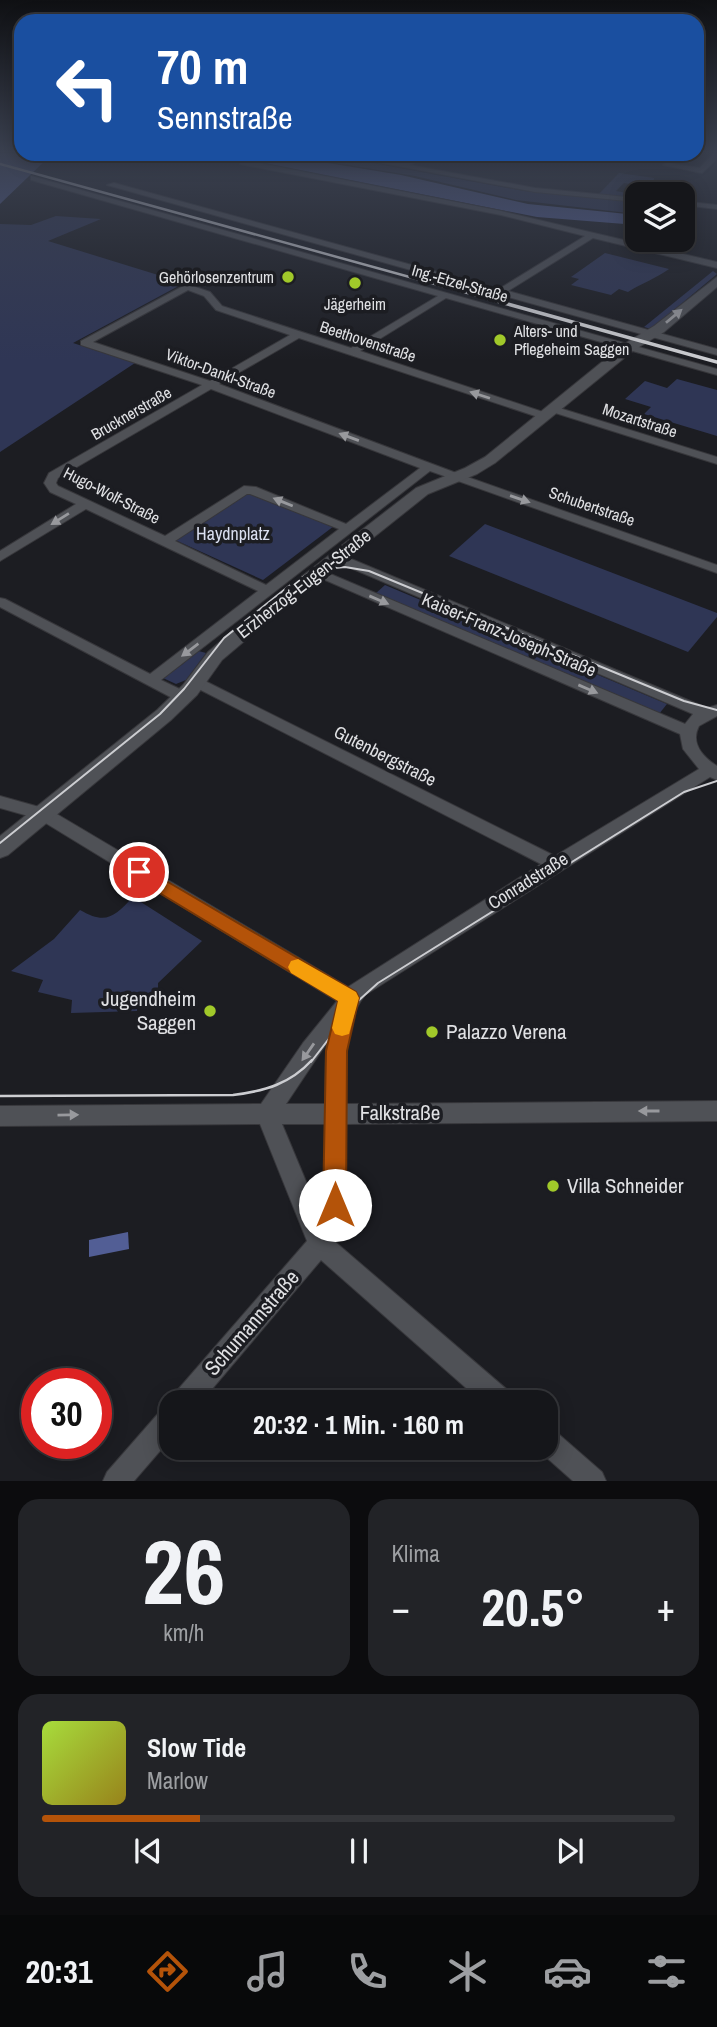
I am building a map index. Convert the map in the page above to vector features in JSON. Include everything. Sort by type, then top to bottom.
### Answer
[{"type":"street","name":"Ing.-Etzel-Straße","points":[[189,222],[717,372]]},
{"type":"street","name":"Ing.-Etzel-Straße","points":[[245,222],[717,352]]},
{"type":"street","points":[[536,222],[717,266]]},
{"type":"street","points":[[471,302],[501,293],[592,235]]},
{"type":"street","points":[[704,274],[717,266]]},
{"type":"street","name":"Erzherzog-Eugen-Straße","points":[[644,332],[659,329],[717,281]]},
{"type":"street","name":"Beethovenstraße","points":[[187,287],[207,294],[219,308],[297,335],[549,412]]},
{"type":"street","name":"Viktor-Dankl-Straße","points":[[187,287],[85,343],[211,385],[455,477]]},
{"type":"street","points":[[350,353],[445,295]]},
{"type":"street","name":"Erzherzog-Eugen-Straße","points":[[0,849],[190,690],[220,651],[422,491],[484,464],[629,347],[644,332],[650,317]]},
{"type":"street","name":"Brucknerstraße","points":[[53,476],[297,335]]},
{"type":"street","name":"Mozartstraße","points":[[549,412],[717,461]]},
{"type":"street","name":"Erzherzog-Eugen-Straße","points":[[346,528],[428,467]]},
{"type":"street","name":"Hugo-Wolf-Straße","points":[[53,476],[50,483],[54,489],[166,541]]},
{"type":"street","name":"Schubertstraße","points":[[455,477],[717,569]]},
{"type":"street","points":[[244,490],[252,490],[346,528],[267,590],[166,541],[244,490]]},
{"type":"street","points":[[0,557],[85,504]]},
{"type":"street","name":"Kaiser-Franz-Joseph-Straße","points":[[337,557],[711,711]]},
{"type":"street","name":"Kaiser-Franz-Joseph-Straße","points":[[316,573],[688,732]]},
{"type":"street","name":"Erzherzog-Eugen-Straße","points":[[150,680],[267,590]]},
{"type":"street","name":"Gutenbergstraße","points":[[3,607],[150,680],[190,690],[556,864]]},
{"type":"street","points":[[711,711],[693,721],[688,732],[691,752],[713,772]]},
{"type":"street","name":"Conradstraße","points":[[267,1114],[349,998],[382,972],[556,864],[713,772]]},
{"type":"street","points":[[0,802],[44,814],[349,998]]},
{"type":"street","name":"Schumannstraße","points":[[194,1390],[320,1244],[335,1205],[336,1051],[349,998]]},
{"type":"street","name":"Falkstraße","points":[[0,1116],[717,1111]]},
{"type":"street","points":[[267,1114],[320,1244],[488,1390]]},
{"type":"street","points":[[116,1481],[159,1432]]},
{"type":"street","points":[[558,1450],[593,1481]]},
{"type":"green space","points":[[39,222],[93,222],[48,241],[184,283],[73,343],[135,363],[0,452],[0,224],[31,225]]},
{"type":"green space","points":[[605,253],[669,269],[628,292],[619,289],[611,295],[571,285],[579,279],[571,277]]},
{"type":"green space","points":[[713,271],[717,274],[651,329],[644,327]]},
{"type":"green space","points":[[677,379],[717,390],[717,436],[644,414],[651,407],[625,399],[645,381],[667,388]]},
{"type":"green space","name":"Haydnplatz","points":[[246,492],[334,526],[263,580],[173,539]]},
{"type":"green space","points":[[485,524],[717,613],[717,617],[688,652],[449,556]]},
{"type":"green space","points":[[385,585],[667,704],[659,714],[375,594]]},
{"type":"green space","points":[[195,650],[206,653],[186,680],[176,684],[163,678],[166,672],[179,667]]},
{"type":"green space","points":[[133,897],[202,941],[158,983],[158,992],[138,994],[137,1011],[71,1013],[72,1000],[38,992],[43,980],[11,971],[54,939],[80,910],[97,917],[109,917]]},
{"type":"shaded area","points":[[128,1232],[129,1249],[89,1257],[89,1240]]},
{"type":"tram line","points":[[0,843],[160,714],[184,689],[224,638],[289,586],[306,575],[324,569],[345,567],[369,571],[684,701],[717,710]]},
{"type":"tram line","points":[[311,1062],[358,1001],[378,983],[684,792],[717,781]]},
{"type":"tram line","points":[[0,1096],[233,1095],[286,1081],[312,1060]]},
{"type":"railway","points":[[211,222],[493,300]]},
{"type":"railway","points":[[486,298],[717,362]]},
{"type":"slow traffic","points":[[298,967],[349,998],[342,1028]]},
{"type":"place","name":"Gehörlosenzentrum","points":[[288,277]]},
{"type":"place","name":"Jägerheim","points":[[355,283]]},
{"type":"place","name":"Alters- und Pflegeheim Saggen","points":[[500,340]]},
{"type":"place","name":"Jugendheim Saggen","points":[[210,1011]]},
{"type":"place","name":"Palazzo Verena","points":[[432,1032]]},
{"type":"place","name":"Villa Schneider","points":[[553,1186]]},
{"type":"route","points":[[139,872],[349,998],[336,1051],[335,1205]]}]
